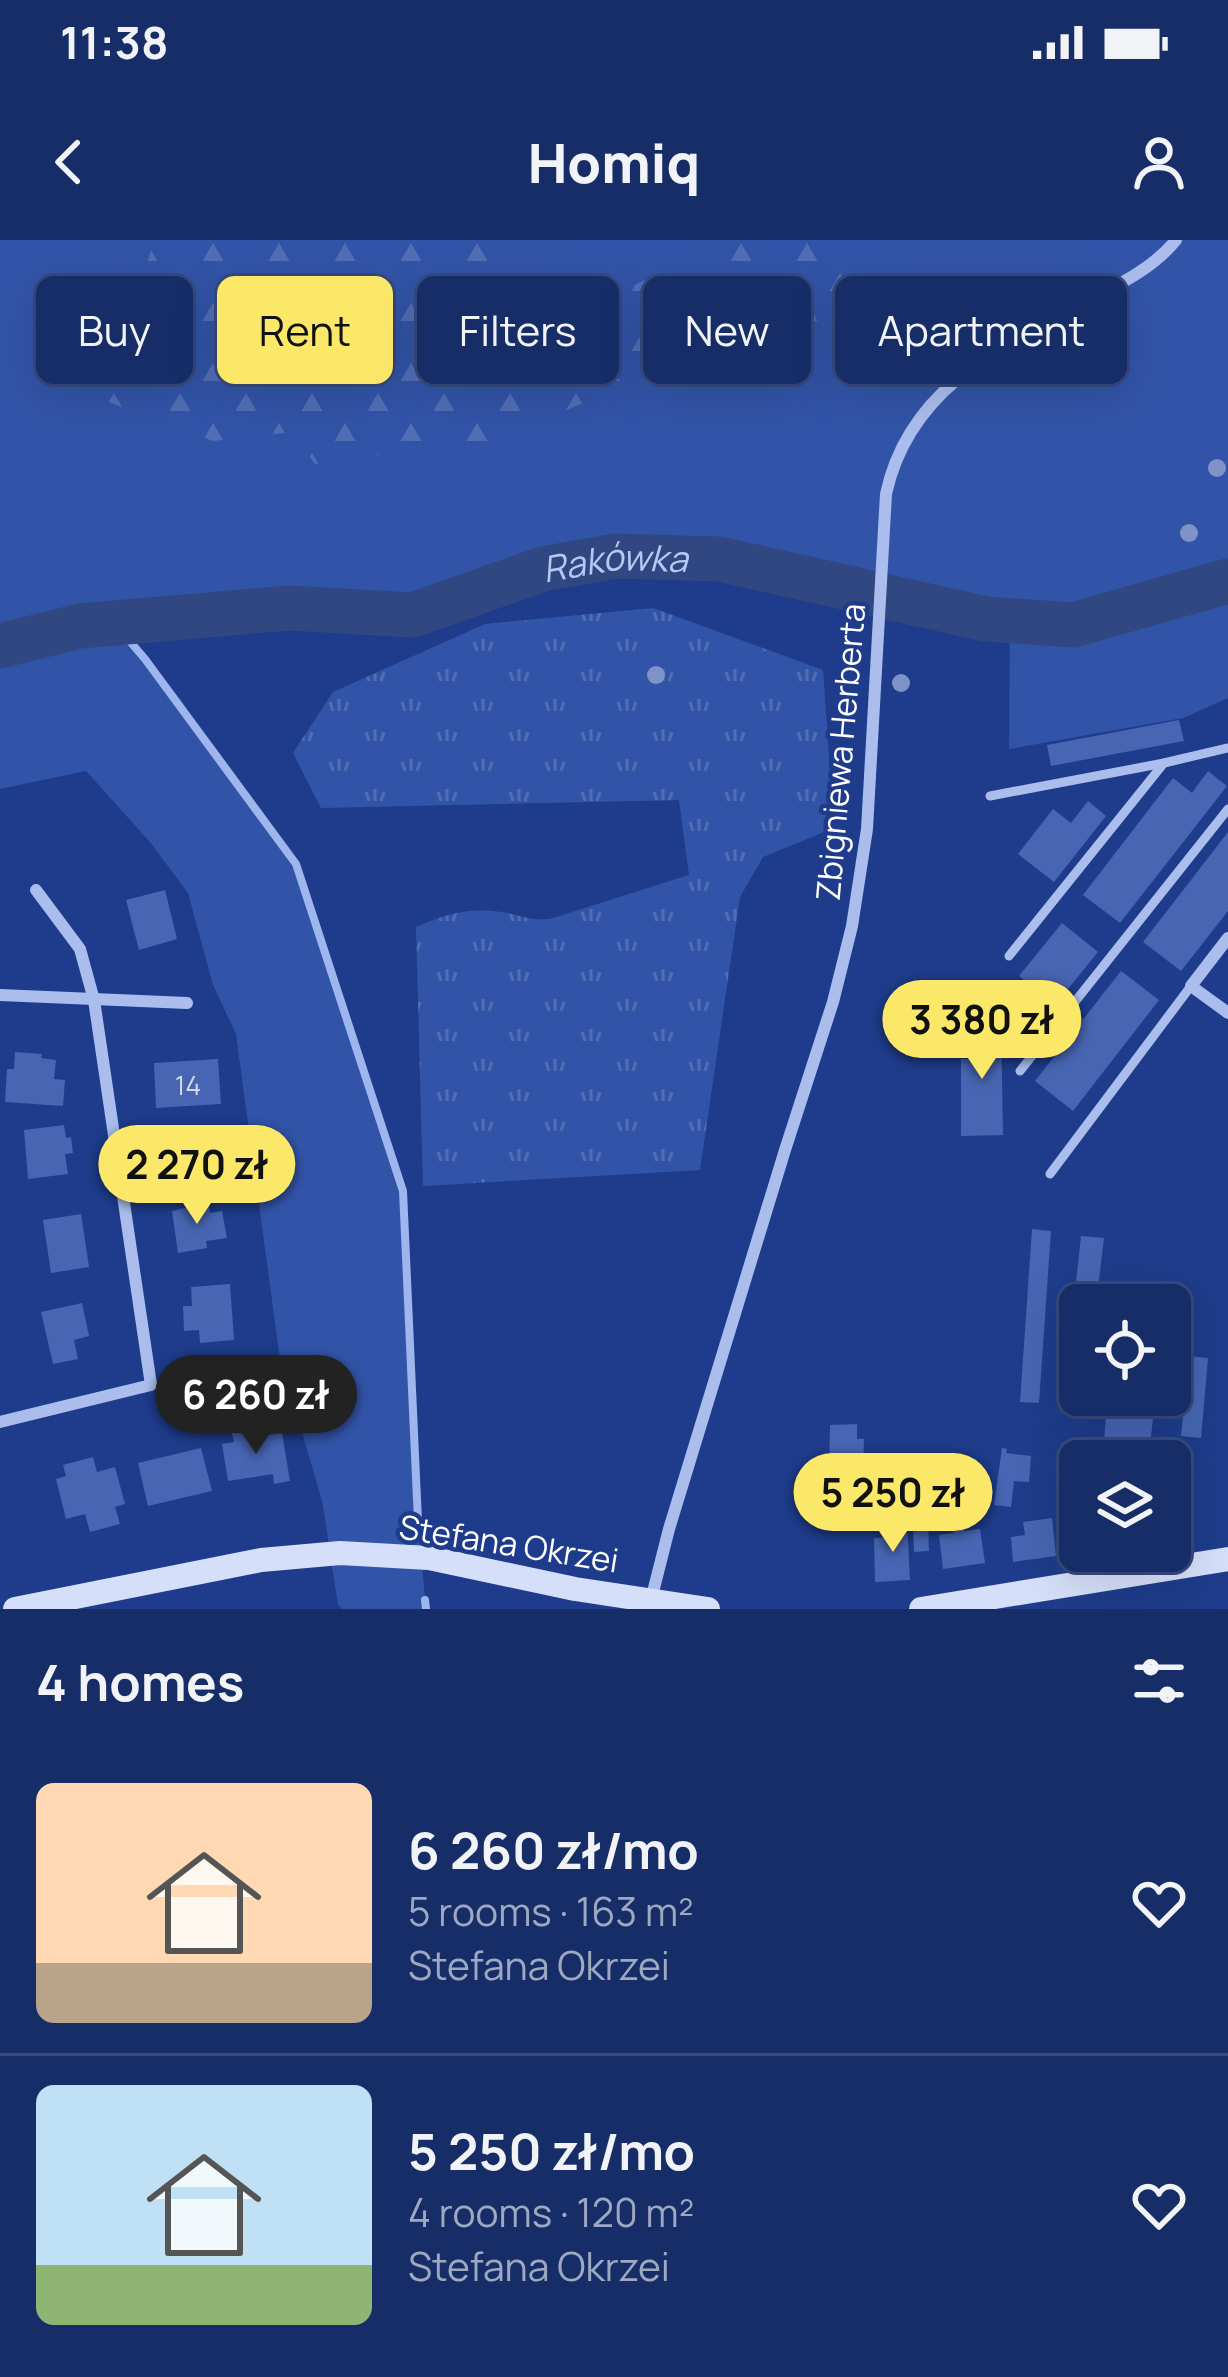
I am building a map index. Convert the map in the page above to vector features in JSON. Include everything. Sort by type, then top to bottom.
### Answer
[{"type":"street","name":"Zbigniewa Herberta","points":[[650,1600],[833,1002],[852,926],[867,829],[888,483],[906,440],[958,376],[988,354],[1132,278],[1176,240]]},
{"type":"street","points":[[0,1422],[151,1385],[94,1000],[80,949],[36,890]]},
{"type":"street","points":[[1228,938],[1191,986],[1228,1013]]},
{"type":"street","points":[[0,995],[188,1003]]},
{"type":"street","name":"Stefana Okrzei","points":[[15,1609],[136,1590],[261,1560],[340,1553],[430,1558],[575,1589],[708,1609]]},
{"type":"street","points":[[921,1609],[1228,1559]]},
{"type":"lane","points":[[990,796],[1228,748]]},
{"type":"lane","points":[[1009,956],[1164,764]]},
{"type":"lane","points":[[1020,1071],[1228,809]]},
{"type":"lane","points":[[1050,1174],[1191,986]]},
{"type":"green space","points":[[0,240],[1228,240],[1228,698],[1183,718],[1009,749],[1010,622],[719,559],[615,556],[543,569],[413,615],[289,608],[116,624],[296,864],[403,1190],[426,1609],[342,1609],[338,1605],[323,1505],[279,1352],[236,1034],[213,985],[188,893],[86,771],[0,789]]},
{"type":"green space","points":[[154,240],[515,240],[506,276],[417,276],[417,384],[619,384],[619,293],[643,281],[643,375],[475,452],[363,455],[315,464],[292,432],[213,441],[106,401],[111,384],[193,384],[193,276],[143,276]]},
{"type":"green space","points":[[726,240],[842,240],[844,276],[835,276],[835,331],[811,329],[811,276],[653,276]]},
{"type":"green space","points":[[653,608],[823,670],[834,828],[763,857],[740,897],[700,1170],[423,1186],[416,927],[479,910],[550,919],[689,875],[679,800],[321,808],[293,753],[333,692],[485,624]]},
{"type":"building","points":[[1179,720],[1184,741],[1051,766],[1047,745]]},
{"type":"building","points":[[1208,771],[1227,786],[1120,923],[1083,895],[1173,778],[1192,793]]},
{"type":"building","points":[[1088,801],[1106,816],[1054,882],[1018,854],[1053,809],[1071,823]]},
{"type":"building","points":[[1228,832],[1228,911],[1181,971],[1143,942]]},
{"type":"building","points":[[165,890],[177,939],[139,950],[126,900]]},
{"type":"building","points":[[1062,923],[1098,952],[1055,1005],[1019,976]]},
{"type":"building","points":[[1121,971],[1159,1000],[1073,1111],[1035,1081]]},
{"type":"building","points":[[968,1023],[1001,1023],[1003,1135],[961,1136],[961,1059],[968,1059]]},
{"type":"building","points":[[15,1052],[56,1060],[54,1079],[65,1080],[63,1106],[5,1102],[7,1069],[14,1069]]},
{"type":"building","points":[[218,1059],[221,1104],[156,1108],[154,1063]]},
{"type":"building","points":[[64,1125],[73,1153],[65,1154],[68,1174],[28,1179],[24,1130]]},
{"type":"building","points":[[218,1132],[221,1169],[164,1173],[163,1156],[187,1154],[186,1134]]},
{"type":"building","points":[[209,1202],[210,1213],[222,1211],[227,1238],[206,1241],[207,1248],[178,1253],[172,1211]]},
{"type":"building","points":[[81,1214],[89,1267],[51,1273],[43,1220]]},
{"type":"building","points":[[1032,1229],[1051,1231],[1039,1403],[1020,1402]]},
{"type":"building","points":[[1081,1236],[1104,1238],[1099,1284],[1076,1284]]},
{"type":"building","points":[[230,1284],[234,1340],[200,1343],[199,1330],[184,1331],[183,1306],[192,1306],[191,1287]]},
{"type":"building","points":[[82,1303],[89,1336],[74,1340],[78,1359],[53,1364],[41,1312]]},
{"type":"building","points":[[1191,1356],[1208,1358],[1201,1438],[1181,1436],[1183,1416],[1191,1416]]},
{"type":"building","points":[[241,1367],[243,1395],[218,1396],[217,1384],[205,1385],[204,1370]]},
{"type":"building","points":[[1106,1416],[1153,1416],[1151,1440],[1104,1440]]},
{"type":"building","points":[[857,1424],[857,1439],[864,1439],[863,1469],[853,1470],[853,1479],[837,1479],[837,1470],[829,1470],[830,1425]]},
{"type":"building","points":[[250,1430],[251,1438],[282,1433],[290,1481],[274,1484],[273,1474],[228,1481],[222,1444],[234,1442],[232,1433]]},
{"type":"building","points":[[201,1448],[212,1491],[148,1506],[138,1463]]},
{"type":"building","points":[[1002,1448],[1006,1453],[1031,1456],[1029,1482],[1014,1481],[1011,1507],[994,1505]]},
{"type":"building","points":[[93,1457],[97,1472],[115,1467],[125,1504],[115,1507],[120,1524],[90,1532],[85,1514],[66,1519],[56,1479],[66,1476],[63,1465]]},
{"type":"building","points":[[1052,1518],[1056,1556],[1013,1562],[1011,1537],[1025,1535],[1023,1522]]},
{"type":"building","points":[[928,1520],[929,1551],[914,1552],[913,1521]]},
{"type":"building","points":[[907,1521],[910,1580],[875,1582],[874,1538],[890,1537],[893,1522]]},
{"type":"building","points":[[962,1524],[964,1531],[980,1529],[985,1563],[943,1569],[939,1535],[954,1533],[953,1526]]},
{"type":"waterway","name":"Rakówka","points":[[0,646],[80,626],[289,608],[413,615],[543,569],[615,556],[719,559],[986,619],[1073,625],[1228,581]]},
{"type":"waterway","points":[[115,624],[296,864],[403,1191],[418,1521]]},
{"type":"waterway","points":[[425,1600],[426,1609]]}]
